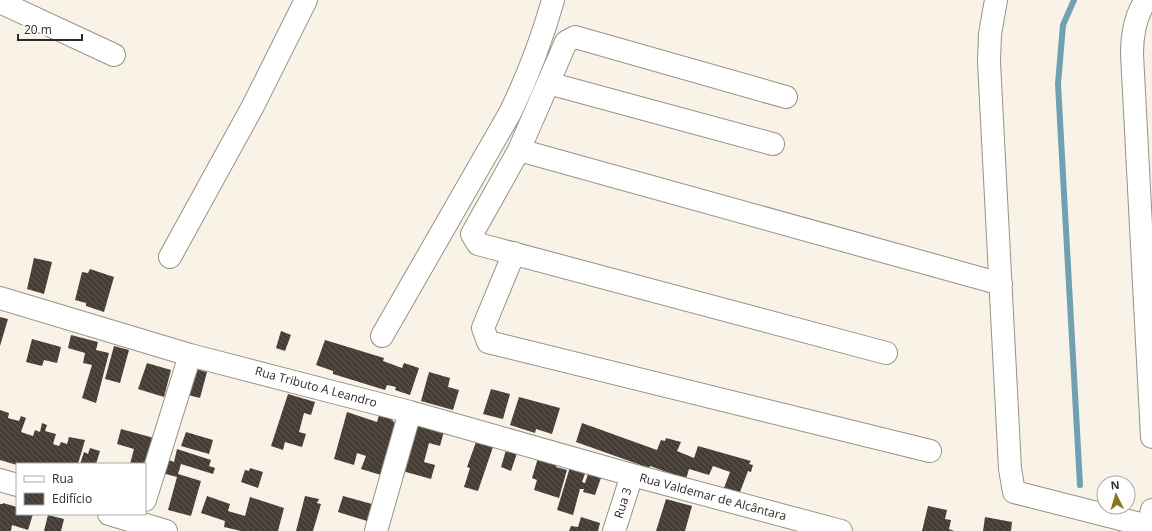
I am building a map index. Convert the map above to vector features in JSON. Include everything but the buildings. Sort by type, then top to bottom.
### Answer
[{"type":"street","points":[[170,256],[253,106],[306,0]]},
{"type":"street","points":[[382,336],[510,113],[524,85],[536,54],[553,0]]},
{"type":"street","points":[[996,0],[990,34],[989,62],[1010,469],[1014,492],[1148,526],[1152,510]]},
{"type":"street","points":[[1146,0],[1136,20],[1132,37],[1144,148],[1152,437]]},
{"type":"street","points":[[0,2],[114,55]]},
{"type":"street","points":[[786,97],[575,37],[566,42],[519,150],[472,234],[478,244],[886,353]]},
{"type":"street","points":[[548,82],[774,144]]},
{"type":"street","points":[[519,150],[1001,284]]},
{"type":"street","points":[[514,253],[483,328],[488,342],[930,451]]},
{"type":"street","name":"Rua Tributo A Leandro","points":[[0,298],[190,355],[410,412],[632,475]]},
{"type":"street","points":[[146,497],[190,355]]},
{"type":"street","points":[[376,531],[410,412]]},
{"type":"street","name":"Rua 3","points":[[614,531],[632,475]]},
{"type":"street","name":"Rua Valdemar de Alcântara","points":[[632,475],[841,531]]},
{"type":"street","points":[[0,480],[16,485]]},
{"type":"street","points":[[112,515],[166,531]]},
{"type":"waterway","points":[[1074,0],[1063,25],[1058,84],[1080,485]]}]
